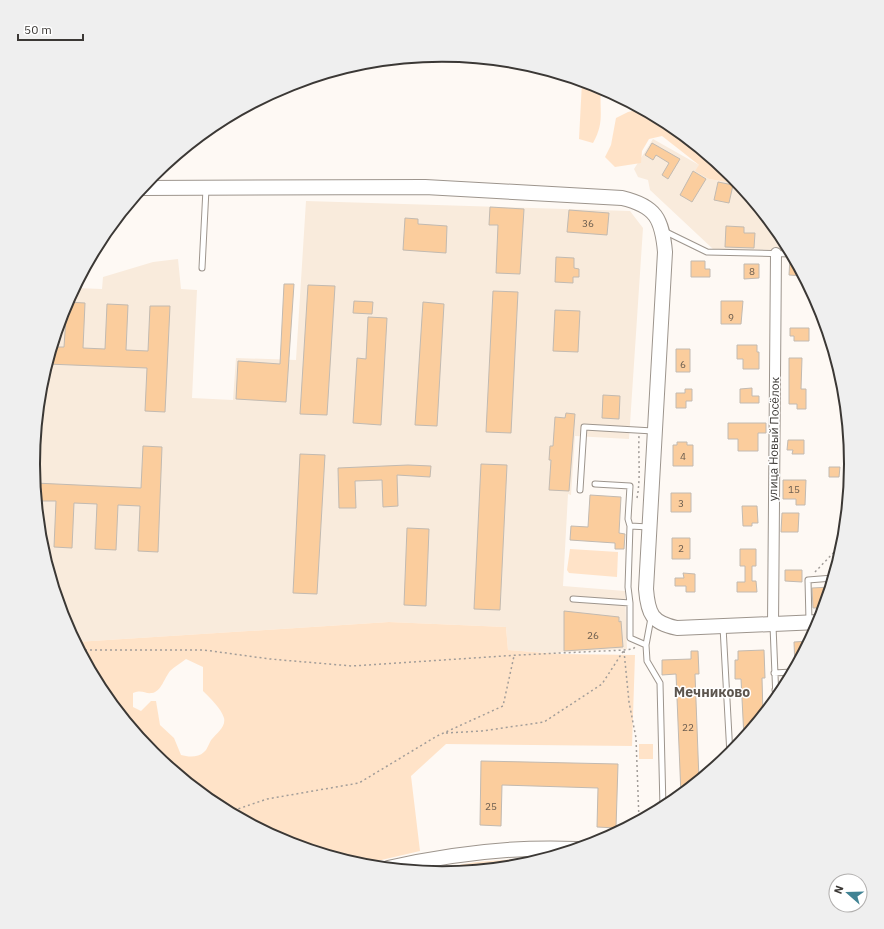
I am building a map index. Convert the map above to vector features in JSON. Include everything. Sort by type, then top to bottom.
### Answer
[{"type":"main road","points":[[150,188],[425,187],[622,198],[637,201],[648,208],[657,217],[663,231],[665,252],[646,589],[647,604],[651,615],[665,626],[677,628],[724,628],[811,622]]},
{"type":"main road","points":[[406,865],[480,852],[519,848],[559,849]]},
{"type":"street","name":"улица Новый Посёлок","points":[[772,625],[776,253]]},
{"type":"lane","points":[[202,268],[206,188]]},
{"type":"lane","points":[[663,231],[707,252],[784,254]]},
{"type":"lane","points":[[580,490],[584,427],[654,431]]},
{"type":"lane","points":[[595,484],[630,486],[628,519],[630,526],[628,586],[630,603],[629,637],[632,640],[646,645]]},
{"type":"lane","points":[[630,526],[649,527]]},
{"type":"lane","points":[[813,617],[808,580],[827,578]]},
{"type":"lane","points":[[573,599],[630,603]]},
{"type":"lane","points":[[651,615],[646,645],[647,661],[660,683],[663,800]]},
{"type":"lane","points":[[772,625],[775,689]]},
{"type":"lane","points":[[724,628],[730,745]]},
{"type":"lane","points":[[774,673],[786,672]]},
{"type":"path","points":[[636,501],[640,468],[638,456],[639,430]]},
{"type":"path","points":[[808,580],[834,553]]},
{"type":"path","points":[[86,650],[204,650],[270,659],[352,666],[514,655],[634,650],[638,642]]},
{"type":"path","points":[[445,733],[482,731],[544,722],[602,684],[624,650]]},
{"type":"path","points":[[624,650],[629,702],[636,738],[640,815]]},
{"type":"path","points":[[236,810],[267,799],[359,784],[445,733],[503,706],[514,655]]},
{"type":"shaded area","points":[[582,88],[601,95],[601,116],[597,136],[593,143],[579,139]]},
{"type":"shaded area","points":[[633,111],[665,130],[707,162],[728,182],[709,179],[695,171],[699,165],[662,136],[649,139],[642,151],[641,163],[615,167],[605,157],[611,145],[616,118]]},
{"type":"shaded area","points":[[653,139],[699,165],[709,179],[728,182],[761,220],[781,250],[713,249],[650,190],[648,180],[638,177],[634,169]]},
{"type":"shaded area","points":[[306,201],[630,211],[643,228],[629,439],[575,436],[571,495],[568,494],[563,586],[625,591],[627,649],[560,652],[560,654],[508,650],[506,627],[389,622],[81,642],[61,594],[48,543],[43,517],[40,464],[43,412],[48,386],[61,335],[80,288],[102,289],[103,277],[153,262],[178,259],[181,289],[197,290],[192,398],[233,400],[236,358],[296,360]]},
{"type":"shaded area","points":[[570,549],[618,552],[617,577],[569,573],[567,570]]},
{"type":"shaded area","points":[[389,622],[506,627],[508,650],[560,654],[635,655],[632,746],[446,744],[411,776],[420,851],[377,861],[364,859],[338,853],[288,836],[241,813],[219,799],[177,767],[140,730],[108,688],[81,642]],"holes":[[[186,659],[203,667],[203,691],[215,703],[224,718],[224,724],[221,730],[211,740],[205,751],[199,755],[181,755],[174,738],[160,725],[156,701],[151,701],[141,711],[133,707],[133,693],[139,691],[149,693],[155,692],[158,690],[170,671]]]},
{"type":"shaded area","points":[[639,744],[653,744],[653,759],[639,759]]},
{"type":"shaded area","points":[[522,859],[468,866],[451,866],[477,862]]},
{"type":"building","points":[[652,143],[680,159],[668,179],[662,175],[669,163],[656,155],[653,160],[645,155]]},
{"type":"building","points":[[693,171],[706,179],[692,202],[680,195]]},
{"type":"building","points":[[718,182],[730,184],[733,187],[729,203],[714,200]]},
{"type":"building","points":[[490,207],[524,209],[520,274],[496,273],[498,225],[489,225]]},
{"type":"building","points":[[569,210],[609,213],[607,235],[567,232]]},
{"type":"building","points":[[405,218],[418,219],[418,224],[447,226],[446,253],[403,250]]},
{"type":"building","points":[[726,226],[744,227],[744,233],[755,233],[754,248],[725,247]]},
{"type":"building","points":[[556,257],[574,258],[574,268],[579,269],[579,277],[573,277],[573,283],[555,282]]},
{"type":"building","points":[[691,261],[705,261],[705,269],[710,269],[710,277],[691,277]]},
{"type":"building","points":[[790,263],[797,276],[789,275]]},
{"type":"building","points":[[744,264],[759,264],[759,278],[744,279]]},
{"type":"building","points":[[284,284],[294,284],[286,402],[236,399],[238,361],[280,364]]},
{"type":"building","points":[[308,285],[335,286],[327,415],[300,414]]},
{"type":"building","points":[[493,291],[518,292],[511,433],[486,432]]},
{"type":"building","points":[[354,301],[373,302],[372,314],[353,313]]},
{"type":"building","points":[[721,301],[743,301],[741,324],[721,324]]},
{"type":"building","points":[[75,302],[85,303],[83,348],[105,349],[107,304],[128,305],[126,350],[148,351],[150,306],[170,306],[165,412],[145,411],[147,368],[53,364],[58,347],[64,347],[66,324]]},
{"type":"building","points":[[423,302],[444,304],[437,426],[415,425]]},
{"type":"building","points":[[555,310],[580,311],[578,352],[553,351]]},
{"type":"building","points":[[368,317],[387,318],[381,425],[353,423],[357,358],[366,359]]},
{"type":"building","points":[[790,328],[809,328],[809,341],[794,341],[794,336],[790,336]]},
{"type":"building","points":[[737,345],[757,345],[757,352],[759,352],[759,369],[743,369],[743,359],[737,359]]},
{"type":"building","points":[[676,349],[690,349],[690,372],[676,372]]},
{"type":"building","points":[[789,358],[802,358],[801,389],[806,389],[806,409],[797,409],[797,404],[789,404]]},
{"type":"building","points":[[752,388],[752,396],[759,396],[759,403],[740,403],[740,389]]},
{"type":"building","points":[[685,389],[692,389],[692,401],[686,401],[686,408],[676,408],[676,393],[685,393]]},
{"type":"building","points":[[603,395],[620,396],[619,419],[602,418]]},
{"type":"building","points":[[566,413],[575,414],[569,491],[549,490],[551,460],[549,460],[550,446],[553,446],[555,417],[565,418]]},
{"type":"building","points":[[728,423],[766,423],[766,433],[758,433],[758,451],[738,451],[738,439],[728,439]]},
{"type":"building","points":[[788,440],[804,440],[804,454],[792,454],[793,450],[787,450]]},
{"type":"building","points":[[677,442],[687,442],[687,445],[693,445],[693,466],[673,466],[673,445],[677,445]]},
{"type":"building","points":[[143,446],[162,447],[158,552],[138,551],[140,506],[118,505],[116,550],[95,549],[97,504],[74,503],[72,548],[54,547],[56,501],[42,501],[41,483],[141,488]]},
{"type":"building","points":[[300,454],[325,455],[317,594],[293,593]]},
{"type":"building","points":[[481,464],[507,465],[500,610],[474,609]]},
{"type":"building","points":[[408,465],[431,466],[430,477],[397,475],[398,506],[383,507],[382,480],[355,481],[356,508],[339,508],[338,468]]},
{"type":"building","points":[[829,467],[840,467],[839,477],[829,477]]},
{"type":"building","points":[[783,480],[806,480],[805,505],[796,505],[796,499],[783,499]]},
{"type":"building","points":[[671,493],[691,493],[691,512],[671,512]]},
{"type":"building","points":[[590,495],[621,497],[619,533],[625,534],[624,549],[615,549],[615,543],[570,540],[571,526],[588,527]]},
{"type":"building","points":[[742,506],[757,506],[758,523],[752,523],[752,526],[743,526]]},
{"type":"building","points":[[782,513],[799,513],[798,532],[781,532]]},
{"type":"building","points":[[407,528],[429,529],[426,606],[404,605]]},
{"type":"building","points":[[672,538],[690,538],[690,559],[672,559]]},
{"type":"building","points":[[740,549],[756,549],[756,566],[752,566],[752,581],[756,581],[757,592],[737,592],[737,582],[745,582],[745,566],[740,566]]},
{"type":"building","points":[[785,570],[802,570],[802,582],[785,581]]},
{"type":"building","points":[[683,573],[695,574],[695,592],[686,592],[686,586],[675,586],[675,578],[684,578]]},
{"type":"building","points":[[825,587],[817,608],[813,608],[812,588]]},
{"type":"building","points":[[564,611],[619,617],[619,622],[621,621],[623,647],[564,651]]},
{"type":"building","points":[[803,641],[795,657],[794,642]]},
{"type":"building","points":[[764,650],[765,678],[762,678],[763,707],[744,730],[741,679],[735,679],[735,660],[738,660],[738,651]]},
{"type":"building","points":[[691,651],[698,651],[699,674],[695,674],[699,774],[681,788],[676,674],[662,675],[662,660],[691,659]]},
{"type":"building","points":[[481,761],[618,764],[616,827],[614,828],[597,827],[598,788],[502,785],[501,826],[480,825]]},
{"type":"district","name":"Мечниково","points":[[712,692]]}]
